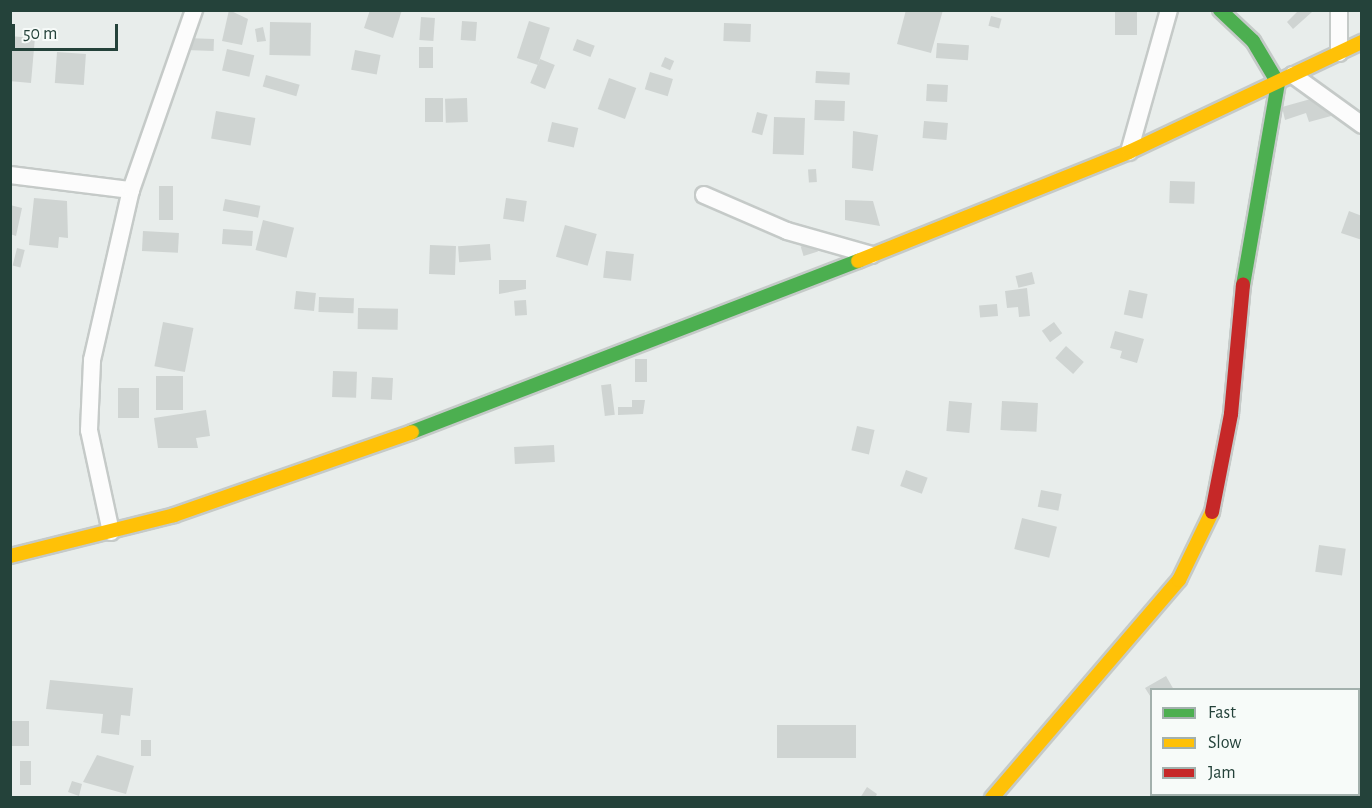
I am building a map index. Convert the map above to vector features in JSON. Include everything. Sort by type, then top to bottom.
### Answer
[{"type":"street","points":[[111,532],[89,430],[92,360],[131,190],[194,10]]},
{"type":"street","points":[[1129,152],[1169,10]]},
{"type":"street","points":[[992,798],[1179,580],[1211,516],[1231,414],[1241,294],[1278,82],[1253,41],[1220,10]]},
{"type":"street","points":[[1339,10],[1339,53]]},
{"type":"street","points":[[10,556],[111,532],[291,477],[872,255],[1129,152],[1362,42]]},
{"type":"street","points":[[1293,75],[1362,125]]},
{"type":"street","points":[[10,175],[131,190]]},
{"type":"street","points":[[704,195],[787,231],[872,255]]},
{"type":"building","points":[[229,10],[248,19],[242,45],[222,41]]},
{"type":"building","points":[[370,10],[402,10],[393,38],[364,28]]},
{"type":"building","points":[[906,10],[943,10],[931,53],[897,44]]},
{"type":"building","points":[[1115,10],[1137,10],[1137,35],[1115,35]]},
{"type":"building","points":[[1299,10],[1312,12],[1293,29],[1287,22]]},
{"type":"building","points":[[991,16],[1002,19],[999,29],[988,26]]},
{"type":"building","points":[[421,17],[435,18],[433,41],[419,40]]},
{"type":"building","points":[[462,21],[477,22],[476,41],[461,40]]},
{"type":"building","points":[[529,21],[550,28],[538,65],[517,58]]},
{"type":"building","points":[[270,22],[311,23],[310,56],[269,55]]},
{"type":"building","points":[[724,23],[751,24],[750,42],[723,41]]},
{"type":"building","points":[[263,27],[266,41],[257,42],[255,29]]},
{"type":"building","points":[[10,36],[35,38],[31,83],[10,81]]},
{"type":"building","points":[[186,38],[214,39],[214,51],[186,50]]},
{"type":"building","points":[[577,39],[595,46],[590,57],[573,50]]},
{"type":"building","points":[[937,43],[969,45],[968,60],[936,58]]},
{"type":"building","points":[[419,47],[433,47],[433,68],[419,68]]},
{"type":"building","points":[[227,49],[254,55],[249,77],[222,70]]},
{"type":"building","points":[[355,50],[381,55],[377,75],[351,70]]},
{"type":"building","points":[[57,52],[86,54],[84,85],[55,83]]},
{"type":"building","points":[[665,57],[674,61],[670,70],[661,66]]},
{"type":"building","points":[[540,59],[555,65],[545,89],[530,83]]},
{"type":"building","points":[[816,71],[850,73],[849,85],[815,83]]},
{"type":"building","points":[[650,72],[673,79],[668,96],[645,89]]},
{"type":"building","points":[[266,75],[300,85],[296,96],[263,87]]},
{"type":"building","points":[[609,78],[636,88],[625,119],[598,109]]},
{"type":"building","points":[[927,84],[948,85],[947,102],[926,101]]},
{"type":"building","points":[[1325,95],[1331,116],[1309,122],[1306,113],[1285,120],[1282,107]]},
{"type":"building","points":[[425,98],[443,98],[443,122],[425,122]]},
{"type":"building","points":[[467,98],[468,122],[446,123],[445,99]]},
{"type":"building","points":[[815,100],[845,101],[844,121],[814,120]]},
{"type":"building","points":[[216,111],[255,118],[251,146],[211,139]]},
{"type":"building","points":[[757,112],[768,115],[762,135],[752,132]]},
{"type":"building","points":[[774,117],[805,118],[804,155],[773,154]]},
{"type":"building","points":[[924,121],[948,123],[946,140],[923,138]]},
{"type":"building","points":[[552,122],[578,128],[574,148],[548,141]]},
{"type":"building","points":[[853,131],[878,135],[873,171],[852,168]]},
{"type":"building","points":[[816,169],[817,182],[809,183],[808,170]]},
{"type":"building","points":[[1170,181],[1195,182],[1194,204],[1169,203]]},
{"type":"building","points":[[159,186],[173,186],[173,220],[159,220]]},
{"type":"building","points":[[34,198],[67,201],[68,238],[59,237],[58,248],[29,245]]},
{"type":"building","points":[[506,198],[527,201],[524,222],[503,219]]},
{"type":"building","points":[[225,199],[260,206],[258,218],[223,211]]},
{"type":"building","points":[[845,200],[873,201],[880,226],[845,220]]},
{"type":"building","points":[[10,205],[22,208],[16,236],[10,234]]},
{"type":"building","points":[[1349,211],[1362,216],[1362,240],[1341,233]]},
{"type":"building","points":[[263,220],[294,228],[287,258],[256,250]]},
{"type":"building","points":[[565,225],[597,234],[588,266],[556,257]]},
{"type":"building","points":[[223,229],[253,231],[252,246],[222,244]]},
{"type":"building","points":[[143,231],[179,233],[178,253],[142,251]]},
{"type":"building","points":[[815,242],[818,252],[804,256],[801,246]]},
{"type":"building","points":[[490,244],[491,260],[459,262],[458,246]]},
{"type":"building","points":[[430,245],[456,246],[455,275],[429,274]]},
{"type":"building","points":[[17,248],[25,250],[20,267],[13,265]]},
{"type":"building","points":[[606,251],[634,254],[631,281],[603,278]]},
{"type":"building","points":[[1032,272],[1035,284],[1018,288],[1016,276]]},
{"type":"building","points":[[499,280],[526,280],[526,289],[499,294]]},
{"type":"building","points":[[1027,288],[1030,316],[1019,317],[1018,307],[1007,308],[1005,291]]},
{"type":"building","points":[[1129,290],[1148,294],[1142,318],[1124,314]]},
{"type":"building","points":[[296,291],[316,293],[314,311],[294,309]]},
{"type":"building","points":[[319,297],[354,298],[353,313],[318,312]]},
{"type":"building","points":[[526,300],[527,315],[515,316],[514,301]]},
{"type":"building","points":[[997,304],[998,316],[980,318],[979,306]]},
{"type":"building","points":[[358,308],[398,309],[398,330],[358,329]]},
{"type":"building","points":[[163,322],[193,328],[185,372],[154,366]]},
{"type":"building","points":[[1054,322],[1062,333],[1050,342],[1042,331]]},
{"type":"building","points":[[1115,331],[1144,339],[1137,363],[1120,358],[1122,351],[1110,348]]},
{"type":"building","points":[[1066,346],[1084,362],[1073,374],[1055,358]]},
{"type":"building","points":[[635,359],[647,359],[647,382],[635,382]]},
{"type":"building","points":[[333,371],[357,372],[356,398],[332,397]]},
{"type":"building","points":[[156,376],[183,376],[183,410],[156,410]]},
{"type":"building","points":[[372,377],[393,378],[392,400],[371,399]]},
{"type":"building","points":[[611,384],[615,415],[605,416],[601,385]]},
{"type":"building","points":[[118,388],[139,388],[139,418],[118,418]]},
{"type":"building","points":[[632,400],[645,400],[643,414],[618,415],[618,407],[632,407]]},
{"type":"building","points":[[949,401],[972,403],[969,433],[946,431]]},
{"type":"building","points":[[1002,401],[1038,403],[1036,432],[1000,430]]},
{"type":"building","points":[[206,410],[210,436],[196,438],[198,448],[158,448],[154,418]]},
{"type":"building","points":[[857,426],[875,430],[869,454],[851,450]]},
{"type":"building","points":[[554,445],[555,462],[515,464],[514,447]]},
{"type":"building","points":[[906,470],[928,478],[922,494],[900,486]]},
{"type":"building","points":[[1041,490],[1062,494],[1058,511],[1038,507]]},
{"type":"building","points":[[1022,518],[1057,527],[1049,558],[1014,549]]},
{"type":"building","points":[[1319,545],[1346,549],[1342,575],[1315,572]]},
{"type":"building","points":[[1166,676],[1173,688],[1150,688],[1150,696],[1145,688]]},
{"type":"building","points":[[50,680],[133,688],[130,716],[121,715],[119,735],[101,733],[103,714],[46,709]]},
{"type":"building","points":[[10,721],[29,721],[29,746],[10,746]]},
{"type":"building","points":[[777,725],[856,725],[856,758],[777,758]]},
{"type":"building","points":[[141,740],[151,740],[151,756],[141,756]]},
{"type":"building","points":[[97,755],[134,766],[126,794],[83,782]]},
{"type":"building","points":[[20,761],[31,761],[31,785],[20,785]]},
{"type":"building","points":[[72,781],[82,784],[79,796],[68,792]]},
{"type":"building","points":[[867,787],[877,794],[875,798],[860,798]]},
{"type":"traffic: fast","points":[[1220,10],[1253,41],[1278,83],[1243,285]]},
{"type":"traffic: fast","points":[[412,432],[858,261]]},
{"type":"traffic: slow","points":[[858,261],[1129,152],[1362,42]]},
{"type":"traffic: slow","points":[[10,556],[174,515],[412,432]]},
{"type":"traffic: slow","points":[[992,798],[1179,580],[1212,512]]},
{"type":"traffic: jam","points":[[1212,512],[1231,414],[1243,285]]}]
